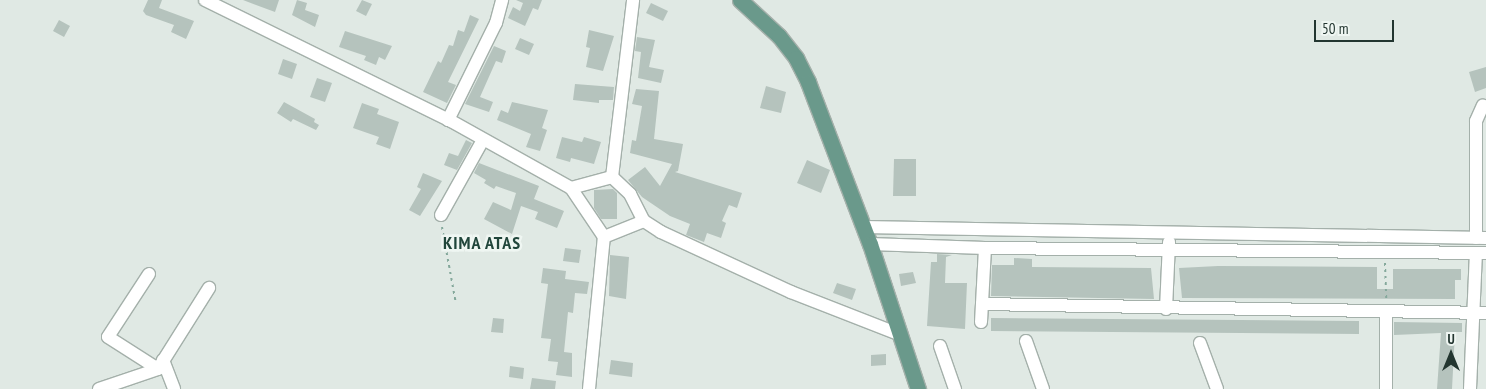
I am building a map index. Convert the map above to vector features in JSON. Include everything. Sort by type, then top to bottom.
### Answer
[{"type":"main road","points":[[740,0],[779,36],[796,58],[870,244],[918,389]]},
{"type":"street","points":[[205,0],[448,120],[571,188],[604,237],[589,389]]},
{"type":"street","points":[[448,120],[496,23],[502,0]]},
{"type":"street","points":[[612,177],[633,0]]},
{"type":"street","points":[[863,228],[1481,238],[1476,121],[1484,105]]},
{"type":"street","points":[[441,215],[483,140]]},
{"type":"street","points":[[571,188],[612,177]]},
{"type":"street","points":[[612,177],[630,194],[644,221],[705,254],[899,334]]},
{"type":"street","points":[[604,237],[644,221]]},
{"type":"street","points":[[1166,309],[1170,232]]},
{"type":"street","points":[[1348,251],[1351,235]]},
{"type":"street","points":[[870,244],[985,248],[1481,253],[1480,313],[1470,389]]},
{"type":"street","points":[[981,322],[985,248]]},
{"type":"street","points":[[149,274],[108,337],[161,364],[174,389]]},
{"type":"street","points":[[99,389],[161,364],[209,288]]},
{"type":"street","points":[[982,304],[1166,309],[1480,313]]},
{"type":"street","points":[[1386,312],[1386,389]]},
{"type":"street","points":[[1026,341],[1043,389]]},
{"type":"street","points":[[1200,343],[1217,389]]},
{"type":"street","points":[[940,346],[956,389]]},
{"type":"path","points":[[441,215],[456,304]]},
{"type":"path","points":[[1385,251],[1386,312]]},
{"type":"building","points":[[148,0],[162,0],[159,8],[194,21],[186,39],[171,32],[174,25],[146,15],[143,11]]},
{"type":"building","points":[[243,0],[279,0],[275,12]]},
{"type":"building","points":[[297,0],[307,3],[305,10],[319,15],[315,27],[292,15]]},
{"type":"building","points":[[362,0],[372,4],[366,16],[356,11]]},
{"type":"building","points":[[516,0],[542,0],[538,10],[533,8],[525,26],[508,18],[513,7],[520,11],[523,3]]},
{"type":"building","points":[[651,3],[668,11],[663,21],[646,13]]},
{"type":"building","points":[[470,15],[479,19],[448,82],[456,85],[447,103],[423,92],[438,61],[441,63],[449,45],[453,46],[458,30],[464,32]]},
{"type":"building","points":[[59,20],[70,26],[64,37],[53,31]]},
{"type":"building","points":[[589,30],[614,36],[603,71],[586,67],[590,48],[586,47]]},
{"type":"building","points":[[345,31],[392,46],[385,60],[379,57],[376,65],[364,60],[366,56],[339,47]]},
{"type":"building","points":[[637,37],[655,40],[649,67],[664,70],[661,83],[638,78],[641,52],[635,51]]},
{"type":"building","points":[[520,38],[534,44],[529,55],[515,49]]},
{"type":"building","points":[[494,46],[506,51],[502,63],[496,61],[480,97],[493,102],[489,112],[465,104]]},
{"type":"building","points":[[283,59],[297,64],[292,79],[278,74]]},
{"type":"building","points":[[1486,67],[1486,88],[1475,92],[1469,72]]},
{"type":"building","points":[[317,78],[332,83],[325,102],[310,97]]},
{"type":"building","points":[[575,84],[614,87],[613,100],[599,100],[599,103],[573,100]]},
{"type":"building","points":[[766,86],[786,92],[781,113],[760,108]]},
{"type":"building","points":[[636,89],[659,91],[654,139],[683,144],[678,171],[675,172],[742,193],[737,208],[729,205],[722,221],[726,223],[721,238],[707,233],[704,242],[686,235],[690,224],[670,216],[642,197],[628,180],[645,167],[660,186],[672,164],[630,153],[632,140],[636,141],[642,106],[632,104]]},
{"type":"building","points":[[284,102],[315,119],[314,122],[319,125],[316,130],[293,119],[291,122],[277,113]]},
{"type":"building","points":[[512,102],[548,110],[542,128],[547,130],[540,151],[526,147],[531,134],[497,120],[501,110],[508,113]]},
{"type":"building","points":[[362,103],[379,109],[377,114],[399,122],[390,149],[376,144],[379,137],[353,128]]},
{"type":"building","points":[[562,137],[582,142],[584,137],[601,142],[594,164],[571,158],[570,162],[556,158]]},
{"type":"building","points":[[466,140],[472,143],[457,170],[444,165],[449,153],[458,156]]},
{"type":"building","points":[[894,159],[916,159],[916,196],[893,196]]},
{"type":"building","points":[[807,160],[830,170],[821,193],[797,183]]},
{"type":"building","points":[[479,163],[539,186],[534,199],[564,211],[557,228],[535,219],[538,212],[521,206],[512,234],[484,219],[493,202],[511,210],[516,193],[496,186],[494,189],[484,183],[486,180],[474,173]]},
{"type":"building","points":[[423,173],[442,181],[420,216],[409,210],[421,189],[417,187]]},
{"type":"building","points":[[613,189],[617,193],[617,219],[601,219],[594,208],[594,190]]},
{"type":"building","points":[[565,248],[581,250],[579,263],[563,261]]},
{"type":"building","points":[[937,254],[952,255],[946,257],[945,283],[967,283],[965,329],[927,326],[931,262],[937,262]]},
{"type":"building","points":[[610,255],[629,257],[626,299],[609,296]]},
{"type":"building","points":[[1014,258],[1032,259],[1032,267],[1151,268],[1154,299],[991,296],[992,265],[1014,265]]},
{"type":"building","points":[[1218,266],[1377,267],[1377,289],[1393,289],[1393,269],[1461,269],[1461,280],[1455,280],[1455,299],[1182,298],[1179,268]]},
{"type":"building","points":[[543,268],[566,271],[565,279],[589,282],[587,294],[575,293],[573,313],[568,312],[564,352],[572,353],[572,377],[556,375],[558,362],[548,361],[551,339],[541,338],[548,284],[541,283]]},
{"type":"building","points":[[913,272],[916,283],[901,286],[899,274]]},
{"type":"building","points":[[837,283],[856,289],[852,300],[833,293]]},
{"type":"building","points":[[493,318],[504,319],[503,333],[491,332]]},
{"type":"building","points":[[991,318],[1359,321],[1359,334],[991,331]]},
{"type":"building","points":[[1394,322],[1462,323],[1462,332],[1455,332],[1452,389],[1437,389],[1441,333],[1394,335]]},
{"type":"building","points":[[886,354],[886,365],[871,366],[871,355]]},
{"type":"building","points":[[611,360],[633,363],[632,377],[609,374]]},
{"type":"building","points":[[510,366],[524,368],[523,379],[509,377]]},
{"type":"building","points":[[532,378],[556,381],[555,389],[530,389]]},
{"type":"district","name":"KIMA ATAS","points":[[482,243]]}]
